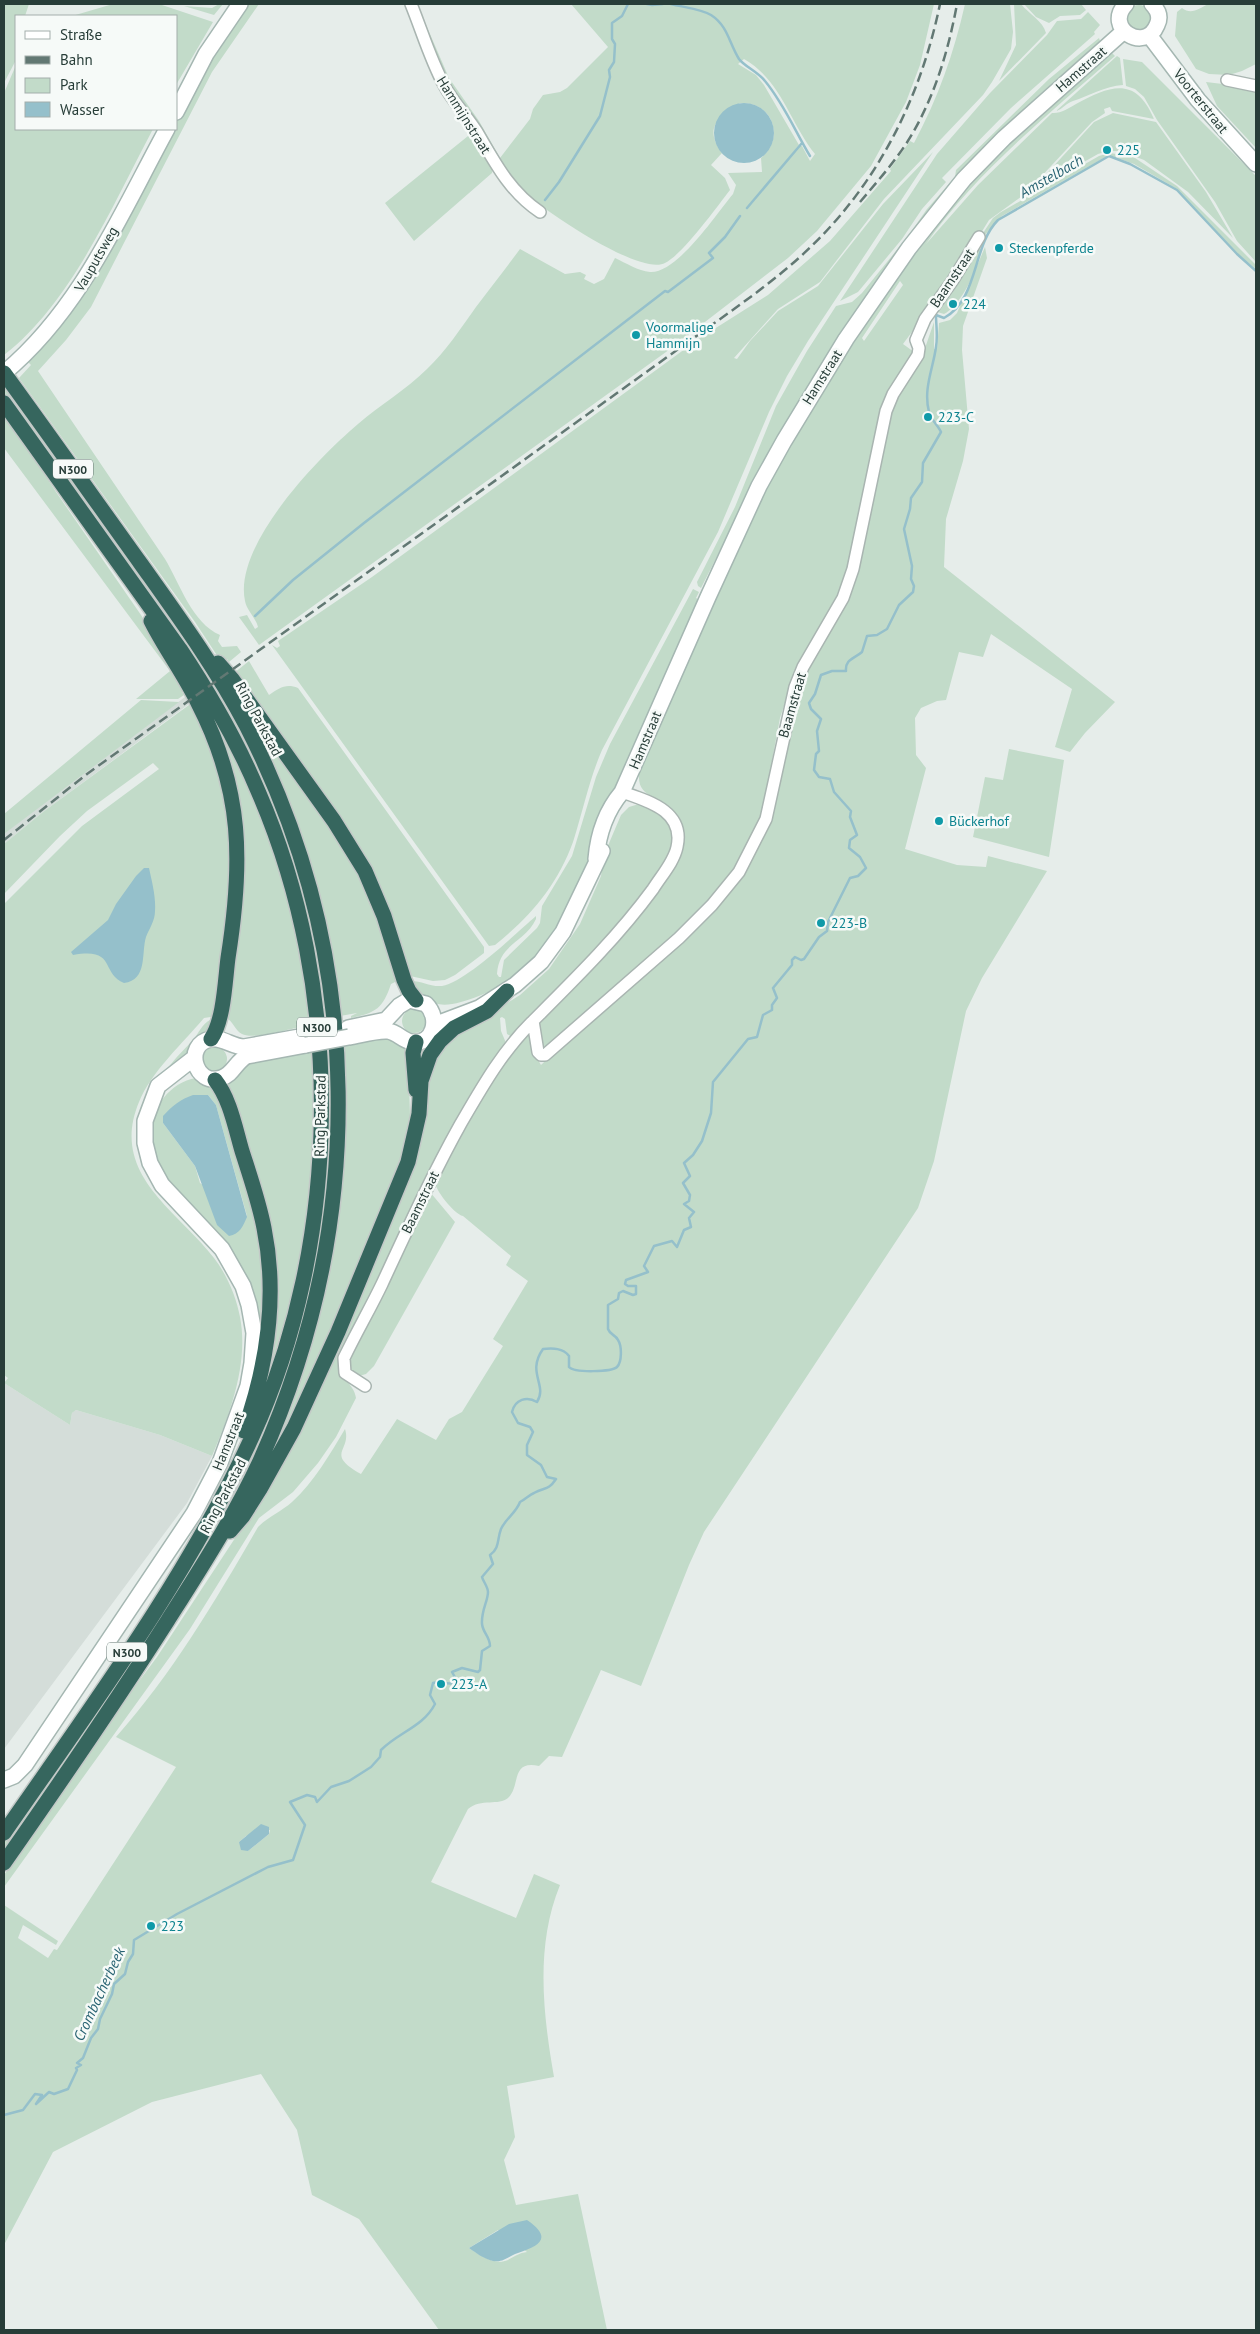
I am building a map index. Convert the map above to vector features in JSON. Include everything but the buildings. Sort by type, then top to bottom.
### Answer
[{"type":"highway","name":"Ring Parkstad","points":[[4,373],[183,623],[209,661],[245,724],[289,820],[313,901],[323,943],[336,1038],[339,1099],[334,1190],[326,1258],[302,1354],[282,1410],[258,1465],[208,1557],[141,1662],[4,1863]]},
{"type":"highway","name":"Ring Parkstad","points":[[4,403],[180,649],[207,690],[259,793],[296,904],[310,968],[322,1086],[318,1182],[308,1257],[298,1303],[280,1365],[261,1416],[216,1508],[149,1620],[4,1833]]},
{"type":"highway","name":"N300","points":[[127,575],[158,636],[198,703],[218,751],[232,800],[238,859],[237,893],[219,1019],[211,1039]]},
{"type":"highway","name":"N300","points":[[183,623],[232,679],[349,844],[373,889],[404,980],[416,1000]]},
{"type":"highway","name":"N300","points":[[208,1557],[243,1516],[294,1428],[318,1379],[408,1162],[419,1114],[421,1081],[434,1049],[454,1028],[487,1010],[507,991]]},
{"type":"highway","name":"N300","points":[[416,1042],[413,1053],[413,1065],[419,1114]]},
{"type":"highway","name":"N300","points":[[215,1080],[222,1091],[229,1109],[261,1212],[267,1246],[271,1293],[266,1347],[260,1384],[216,1508]]},
{"type":"main road","points":[[178,108],[206,54],[240,4]]},
{"type":"main road","points":[[1123,4],[1119,21],[1124,31],[1136,38],[1154,32],[1158,21],[1154,4]]},
{"type":"main road","name":"Hamstraat","points":[[416,1042],[426,1037],[434,1025],[479,1008],[507,991],[538,966],[560,938],[579,900],[596,859],[598,839],[613,803],[622,792],[755,495],[784,441],[846,339],[909,248],[964,179],[1004,138],[1124,31]]},
{"type":"main road","name":"Voorterstraat","points":[[1149,35],[1198,100],[1256,164]]},
{"type":"main road","name":"Vauputsweg","points":[[4,373],[54,323],[77,292],[166,130]]},
{"type":"main road","name":"Hamstraat","points":[[431,1009],[461,1006],[507,991]]},
{"type":"main road","points":[[349,1033],[386,1020],[404,1002],[416,1000],[431,1009],[434,1016],[434,1025]]},
{"type":"main road","points":[[194,1058],[200,1073],[215,1080],[228,1075],[240,1060],[248,1056],[305,1041],[349,1033],[389,1031],[408,1041],[416,1042]]},
{"type":"main road","points":[[211,1039],[218,1039],[236,1047],[305,1041]]},
{"type":"main road","name":"Hamstraat","points":[[4,1780],[14,1776],[25,1765],[194,1512],[212,1479],[234,1429],[250,1375],[254,1333],[249,1305],[243,1286],[222,1249],[162,1186],[147,1155],[145,1127],[147,1113],[153,1101],[154,1092],[161,1082],[194,1058],[200,1045],[211,1039]]},
{"type":"main road","points":[[153,1101],[178,1080],[200,1073]]},
{"type":"street","name":"Hammijnstraat","points":[[411,4],[444,86],[476,131],[503,177],[529,205],[540,212]]},
{"type":"street","points":[[1227,80],[1256,86]]},
{"type":"street","name":"Baamstraat","points":[[533,1021],[538,1052],[545,1056],[691,927],[726,890],[747,859],[766,819],[794,687],[803,667],[837,612],[848,583],[890,401],[918,355],[919,348],[916,340],[925,319],[953,280],[979,237]]},
{"type":"street","name":"Baamstraat","points":[[365,1386],[346,1373],[344,1358],[438,1165],[492,1071],[511,1045],[577,978],[627,923],[674,856],[678,837],[669,814],[653,802],[622,792]]},
{"type":"shaded area","points":[[185,697],[189,704],[43,812],[4,844],[4,834],[20,821]]},
{"type":"shaded area","points":[[4,1383],[70,1425],[72,1413],[76,1410],[160,1435],[212,1456],[187,1503],[4,1749]]},
{"type":"green space","points":[[4,4],[29,4],[25,15],[15,15],[15,62],[4,83]]},
{"type":"green space","points":[[113,4],[162,5],[213,22],[178,82],[178,15],[75,15]]},
{"type":"green space","points":[[223,4],[214,15],[184,6],[212,8]]},
{"type":"green space","points":[[245,4],[259,4],[212,72],[91,307],[66,340],[38,371],[165,559],[194,612],[202,622],[220,635],[218,641],[222,647],[237,646],[241,652],[229,662],[227,659],[222,663],[195,622],[19,378],[31,365],[27,361],[170,130],[178,130],[178,116],[215,47]]},
{"type":"green space","points":[[414,4],[417,4],[449,78],[479,121],[500,158],[530,119],[533,109],[543,95],[560,92],[567,88],[608,47],[571,4],[934,4],[920,65],[906,102],[871,166],[817,231],[788,258],[666,352],[259,645],[239,617],[247,615],[255,629],[258,627],[245,601],[245,579],[252,554],[265,529],[302,480],[341,439],[375,410],[419,377],[441,355],[520,249],[565,274],[580,272],[586,275],[584,279],[594,284],[604,279],[615,258],[646,271],[661,270],[672,263],[696,241],[733,194],[736,185],[728,173],[762,172],[761,158],[769,150],[773,141],[774,131],[772,122],[760,108],[751,104],[740,103],[720,118],[714,129],[714,136],[716,144],[722,153],[711,165],[725,178],[730,190],[681,250],[665,263],[652,264],[633,259],[587,236],[525,194],[514,184],[451,92]],"holes":[[[744,59],[757,68],[776,90],[815,154],[810,161],[802,146],[799,146],[748,208],[799,145],[764,85],[756,75],[738,64]]]},
{"type":"green space","points":[[965,4],[1010,4],[1013,32],[1011,49],[983,95],[884,199],[820,282],[778,309],[734,358],[737,359],[750,341],[778,311],[818,286],[883,204],[933,152],[808,341],[787,376],[769,412],[718,532],[602,750],[573,842],[559,873],[551,887],[531,912],[495,945],[489,946],[272,645],[277,648],[280,646],[278,641],[372,577],[700,338],[768,295],[830,241],[891,171],[890,169],[910,141],[914,143],[931,109],[944,75],[956,40]]},
{"type":"green space","points":[[1014,4],[1021,4],[1039,21],[1046,33],[999,81],[1016,45]]},
{"type":"green space","points":[[1024,4],[1081,4],[1086,10],[1080,15],[1060,16],[1049,23],[1036,17]]},
{"type":"green space","points":[[1208,4],[1256,4],[1256,64],[1229,75],[1209,74],[1196,69],[1175,36],[1177,12],[1182,8],[1189,11]]},
{"type":"green space","points":[[1139,5],[1148,9],[1152,18],[1148,27],[1139,31],[1130,27],[1126,18],[1130,9]]},
{"type":"green space","points":[[1088,12],[1100,25],[1094,32],[1095,34],[1011,108],[942,178],[946,182],[922,209],[902,239],[858,292],[840,301],[937,154],[990,93],[1047,35],[1057,21],[1081,19]]},
{"type":"green space","points":[[1099,38],[1100,41],[991,140],[758,475],[701,588],[698,586],[697,582],[735,507],[776,406],[807,351],[836,306],[852,302],[862,293],[927,209],[955,177],[956,170],[1049,79]]},
{"type":"green space","points":[[1111,52],[1115,56],[1015,144],[968,192],[926,244],[978,185],[1052,113],[1058,113],[1100,92],[1121,88],[1131,90],[1139,96],[1147,105],[1154,119],[1112,111],[1110,107],[1104,109],[1105,113],[1092,122],[1025,194],[989,220],[960,267],[903,344],[914,352],[898,383],[842,597],[793,678],[780,718],[760,824],[752,842],[713,901],[552,1047],[542,1049],[539,1027],[541,1020],[678,858],[673,812],[664,802],[642,789],[639,774],[725,571],[759,498],[843,354],[936,221],[995,156]],"holes":[[[900,281],[903,285],[864,341],[862,338]]]},
{"type":"green space","points":[[1117,56],[1120,58],[1123,85],[1097,91],[1071,102],[1056,111]]},
{"type":"green space","points":[[1123,59],[1142,62],[1256,176],[1256,262],[1237,241],[1215,202],[1157,120],[1144,97],[1135,89],[1126,86]]},
{"type":"green space","points":[[15,67],[15,130],[152,130],[89,250],[70,280],[28,334],[4,355],[4,93]]},
{"type":"green space","points":[[1206,82],[1256,88],[1256,148],[1217,106]]},
{"type":"green space","points":[[1113,113],[1156,122],[1206,192],[1233,238],[1188,192],[1144,160],[1121,151],[1108,151],[1098,154],[1029,193],[1094,122]]},
{"type":"green space","points":[[473,132],[493,169],[492,173],[414,241],[385,203]]},
{"type":"green space","points":[[1109,153],[1132,156],[1177,186],[1256,265],[1256,269],[1239,255],[1177,189],[1134,164],[1109,155],[1002,216],[983,237],[981,236],[993,218],[1001,212],[1099,156]]},
{"type":"green space","points":[[980,244],[978,261],[964,293],[951,309],[944,314],[934,311]]},
{"type":"green space","points":[[985,247],[987,258],[963,326],[962,350],[969,429],[963,461],[946,519],[944,567],[1115,702],[1085,733],[1070,752],[1055,747],[1072,689],[991,634],[983,657],[959,652],[946,700],[937,701],[921,708],[915,718],[916,755],[926,768],[905,849],[957,865],[986,867],[988,856],[1047,871],[982,978],[966,1011],[934,1161],[918,1208],[704,1532],[641,1686],[601,1670],[562,1757],[549,1756],[539,1766],[530,1765],[520,1770],[512,1793],[508,1798],[500,1802],[478,1804],[468,1809],[431,1882],[516,1918],[534,1874],[560,1885],[552,1908],[544,1956],[544,2005],[554,2077],[507,2086],[515,2137],[504,2160],[516,2205],[578,2194],[607,2330],[439,2330],[359,2219],[312,2195],[297,2130],[261,2074],[152,2102],[53,2152],[4,2245],[4,1905],[58,1941],[56,1945],[23,1925],[18,1938],[48,1958],[54,1949],[57,1950],[176,1767],[116,1737],[156,1688],[192,1636],[258,1527],[300,1494],[321,1467],[345,1429],[346,1436],[342,1456],[350,1467],[361,1474],[397,1419],[436,1440],[449,1419],[462,1412],[503,1346],[493,1339],[528,1281],[506,1265],[511,1256],[450,1206],[441,1195],[434,1180],[497,1071],[529,1032],[534,1053],[541,1065],[748,867],[767,827],[789,718],[808,667],[853,586],[888,413],[924,351],[934,322],[934,349],[937,349],[939,323],[950,320],[957,313]],"holes":[[[270,1830],[269,1834],[248,1851],[239,1842],[246,1836]],[[498,2230],[527,2252],[498,2262],[487,2259],[469,2248]]]},
{"type":"green space","points":[[4,382],[209,669],[263,772],[300,873],[328,1006],[334,1143],[307,1318],[265,1436],[208,1548],[4,1854],[4,1841],[207,1533],[303,1302],[327,1067],[273,816],[103,533],[4,395]]},
{"type":"green space","points":[[4,412],[56,492],[141,615],[186,689],[182,692],[184,695],[178,699],[136,699],[170,671],[4,448]]},
{"type":"green space","points":[[693,589],[699,592],[696,598],[701,601],[621,773],[578,890],[560,924],[531,961],[499,986],[474,998],[452,1004],[438,1004],[426,999],[411,981],[438,986],[452,982],[491,956],[536,916],[536,919],[526,933],[507,949],[502,956],[497,974],[501,977],[504,960],[537,928],[540,923],[542,906],[572,856],[596,777],[610,744]]},
{"type":"green space","points":[[249,661],[269,695],[283,687],[298,688],[484,947],[484,953],[455,975],[445,980],[433,981],[410,976],[391,925],[234,673]]},
{"type":"green space","points":[[227,678],[363,875],[401,979],[391,984],[381,1004],[367,1014],[351,1018],[351,1016],[357,1013],[340,1016],[327,940]]},
{"type":"green space","points":[[204,696],[254,796],[292,905],[313,1021],[294,1025],[301,1024],[301,1027],[247,1036],[239,1032],[229,1020],[222,1017],[241,876]]},
{"type":"green space","points":[[141,700],[179,702],[4,834],[4,814]]},
{"type":"green space","points":[[193,702],[224,778],[233,843],[217,1016],[204,1018],[159,1069],[144,1091],[132,1127],[133,1150],[140,1170],[151,1189],[199,1240],[219,1265],[230,1286],[240,1317],[242,1352],[240,1370],[231,1406],[212,1456],[160,1435],[76,1410],[72,1413],[70,1425],[4,1383],[8,1378],[4,1375],[4,904],[82,826],[159,769],[153,763],[87,811],[4,894],[4,844],[43,812]]},
{"type":"green space","points":[[1009,749],[1064,760],[1049,857],[973,837],[985,777],[1003,780]]},
{"type":"green space","points":[[639,804],[659,814],[669,825],[672,839],[667,858],[655,878],[617,927],[512,1037],[507,1034],[505,1019],[500,1018],[501,1031],[506,1043],[339,1363],[341,1373],[355,1393],[356,1398],[336,1437],[318,1463],[293,1492],[259,1518],[190,1629],[4,1887],[4,1875],[110,1720],[157,1657],[245,1523],[389,1218],[422,1099],[441,1045],[520,995],[549,969],[580,924],[601,876],[604,855],[621,815],[629,807]]},
{"type":"green space","points":[[414,1009],[422,1013],[426,1021],[422,1029],[414,1033],[406,1029],[402,1021],[406,1013]]},
{"type":"green space","points":[[210,1020],[216,1021],[190,1054],[175,1066],[139,1141],[208,1243],[176,1212],[149,1177],[141,1158],[136,1138],[138,1117],[149,1090],[194,1039],[202,1026]]},
{"type":"green space","points":[[383,1035],[408,1045],[410,1116],[400,1159],[349,1291],[288,1432],[255,1481],[296,1386],[323,1295],[344,1097],[342,1044]]},
{"type":"green space","points":[[215,1047],[220,1048],[226,1054],[226,1064],[220,1070],[215,1071],[210,1070],[204,1064],[203,1059],[204,1054],[210,1048]]},
{"type":"green space","points":[[315,1049],[316,1143],[303,1256],[286,1331],[255,1415],[273,1284],[223,1083],[245,1062]]},
{"type":"green space","points":[[196,1078],[217,1090],[262,1238],[264,1349],[256,1313],[157,1165],[151,1138],[153,1118],[157,1108],[169,1092],[177,1085]],"holes":[[[208,1095],[216,1105],[247,1216],[200,1183],[195,1166],[163,1123]]]},
{"type":"green space","points":[[430,1192],[455,1222],[374,1366],[366,1374],[359,1376],[351,1372],[349,1360]]},
{"type":"water","points":[[738,103],[750,103],[761,108],[769,116],[774,127],[772,145],[761,158],[750,163],[738,163],[727,158],[719,150],[714,139],[714,127],[719,116],[727,108]]},
{"type":"water","points":[[144,868],[149,868],[154,895],[155,915],[146,937],[140,971],[132,981],[124,983],[117,979],[102,958],[87,953],[73,955],[71,952],[108,920],[116,904]]},
{"type":"water","points":[[193,1095],[208,1095],[216,1105],[247,1217],[242,1226],[233,1235],[229,1236],[217,1225],[195,1166],[163,1123],[163,1116],[170,1109]]},
{"type":"water","points":[[261,1824],[269,1827],[269,1834],[248,1851],[241,1850],[239,1842]]},
{"type":"water","points":[[527,2220],[540,2232],[541,2237],[540,2241],[532,2247],[497,2261],[483,2257],[469,2248],[509,2224]]},
{"type":"waterway","points":[[545,200],[559,182],[600,116],[610,77],[609,70],[614,62],[615,44],[612,39],[612,23],[622,16],[628,4]]},
{"type":"waterway","points":[[647,4],[663,4]]},
{"type":"waterway","points":[[671,4],[707,13],[717,19],[728,35],[739,59],[762,78],[772,90],[810,156]]},
{"type":"waterway","points":[[747,208],[802,143]]},
{"type":"waterway","name":"Amstelbach","points":[[936,315],[944,318],[964,298],[984,244],[998,220],[1109,156],[1130,164],[1177,190],[1237,254],[1256,271]]},
{"type":"waterway","points":[[255,616],[293,580],[364,523],[665,291],[668,292],[713,258],[709,253],[725,237],[740,216]]},
{"type":"waterway","name":"Crombacherbeek","points":[[4,2115],[23,2110],[35,2094],[42,2095],[36,2104],[49,2092],[54,2094],[68,2089],[77,2070],[76,2068],[81,2065],[77,2063],[83,2058],[91,2038],[98,2029],[114,1984],[125,1974],[128,1962],[133,1954],[134,1940],[177,1914],[268,1867],[293,1860],[305,1825],[290,1802],[307,1795],[315,1797],[317,1802],[331,1787],[349,1781],[371,1767],[380,1757],[381,1750],[395,1738],[417,1724],[430,1712],[435,1704],[430,1695],[433,1683],[454,1683],[456,1679],[452,1672],[462,1668],[478,1672],[480,1670],[482,1651],[490,1646],[482,1619],[488,1592],[482,1577],[493,1564],[490,1555],[497,1546],[503,1525],[520,1502],[548,1487],[556,1479],[547,1477],[541,1465],[527,1455],[527,1445],[533,1432],[530,1427],[518,1423],[512,1412],[516,1404],[522,1400],[529,1399],[537,1402],[540,1396],[536,1365],[538,1357],[543,1349],[554,1349],[564,1351],[569,1356],[569,1367],[572,1369],[608,1370],[614,1369],[619,1365],[621,1358],[620,1346],[617,1338],[608,1329],[608,1305],[618,1299],[619,1293],[623,1291],[633,1295],[636,1294],[636,1286],[628,1286],[625,1284],[626,1280],[648,1272],[644,1266],[654,1246],[672,1241],[677,1247],[684,1230],[691,1227],[689,1218],[694,1212],[684,1204],[689,1201],[690,1195],[683,1183],[690,1176],[684,1163],[693,1155],[702,1141],[711,1113],[713,1082],[748,1039],[757,1037],[763,1015],[772,1010],[772,1005],[777,998],[773,988],[792,965],[792,960],[795,957],[801,960],[804,959],[819,937],[827,931],[828,922],[850,878],[858,876],[866,868],[860,857],[849,848],[850,840],[857,835],[850,817],[851,811],[834,792],[830,779],[819,777],[814,770],[816,754],[819,751],[817,731],[821,719],[811,709],[809,703],[815,694],[821,675],[832,671],[846,671],[847,664],[862,652],[867,636],[877,635],[887,629],[899,605],[913,592],[912,566],[904,529],[911,498],[922,482],[923,463],[941,432],[930,415],[927,404],[928,387],[937,343],[936,315]]},
{"type":"railway","points":[[4,840],[87,774],[736,308],[776,278],[801,256],[851,202],[891,141],[907,109],[920,75],[940,4]]},
{"type":"railway","points":[[860,202],[901,152],[916,128],[932,94],[944,59],[957,4]]},
{"type":"place","name":"225","points":[[1107,150]]},
{"type":"place","name":"Steckenpferde","points":[[999,248]]},
{"type":"place","name":"224","points":[[953,304]]},
{"type":"place","name":"Voormalige Hammijn","points":[[636,335]]},
{"type":"place","name":"223-C","points":[[928,417]]},
{"type":"place","name":"Bückerhof","points":[[939,821]]},
{"type":"place","name":"223-B","points":[[821,923]]},
{"type":"place","name":"223-A","points":[[441,1684]]},
{"type":"place","name":"223","points":[[151,1926]]}]
